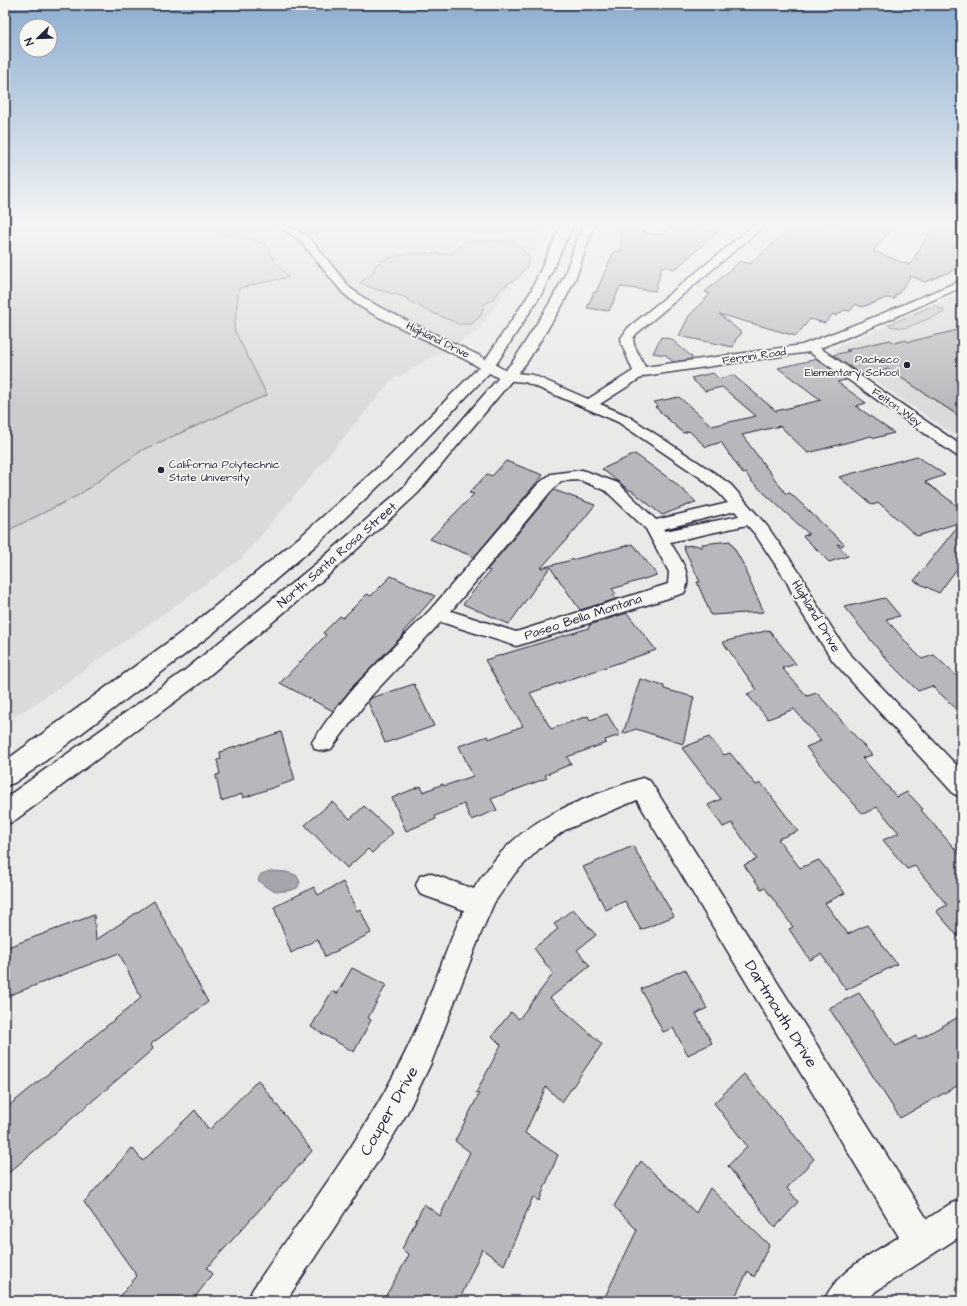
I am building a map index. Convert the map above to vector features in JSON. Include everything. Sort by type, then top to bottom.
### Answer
[{"type":"highway","name":"North Santa Rosa Street","points":[[5,813],[192,676],[325,567],[412,489],[498,371],[539,286]]},
{"type":"highway","name":"North Santa Rosa Street","points":[[5,775],[205,627],[308,541],[392,464],[498,371],[520,362],[556,304],[565,286]]},
{"type":"street","name":"Highland Drive","points":[[343,286],[360,301],[377,311],[498,371],[521,390],[669,448]]},
{"type":"street","points":[[640,372],[628,345],[627,338],[632,331],[687,286]]},
{"type":"street","name":"Ferrini Road","points":[[590,404],[640,372],[805,350],[955,286]]},
{"type":"street","name":"Felton Way","points":[[811,347],[962,453]]},
{"type":"street","name":"Highland Drive","points":[[498,371],[528,378],[623,419],[669,448],[725,489],[761,530],[795,580],[807,605],[840,656],[962,787]]},
{"type":"street","name":"Paseo Bella Montana","points":[[323,742],[337,722],[366,689],[438,614],[544,488],[557,476],[582,475],[612,487],[657,532],[678,572],[676,588],[516,638],[438,614]]},
{"type":"street","points":[[657,532],[744,520],[745,511]]},
{"type":"street","name":"Couper Drive","points":[[265,1301],[365,1153],[396,1102],[421,1053],[469,929],[485,894],[506,865],[530,841],[557,822],[586,808],[642,788]]},
{"type":"street","name":"Dartmouth Drive","points":[[642,788],[921,1241]]},
{"type":"street","points":[[429,885],[481,904]]},
{"type":"street","points":[[842,1301],[864,1279],[962,1216]]},
{"type":"shaded area","name":"California Polytechnic State University","points":[[5,286],[509,286],[477,332],[392,380],[241,559],[60,687],[5,723]]},
{"type":"shaded area","points":[[5,286],[248,286],[239,288],[234,329],[267,395],[144,449],[77,496],[5,532]]},
{"type":"shaded area","points":[[367,286],[505,286],[494,298],[484,305],[481,315],[472,324],[459,324],[424,309],[402,296]]},
{"type":"shaded area","name":"Pacheco Elementary School","points":[[962,293],[962,440],[834,352],[834,349]]},
{"type":"shaded area","points":[[934,305],[944,311],[943,313],[905,328],[888,325]]},
{"type":"shaded area","points":[[271,871],[286,872],[296,875],[300,882],[297,888],[286,891],[276,891],[262,884],[258,880],[261,874]]},
{"type":"building","points":[[599,286],[656,286],[655,291],[620,287],[609,311],[587,308],[594,292],[596,292]]},
{"type":"building","points":[[712,286],[904,286],[899,293],[895,295],[895,299],[887,298],[862,307],[856,304],[850,311],[844,310],[836,316],[833,314],[825,323],[810,319],[796,336],[719,314],[742,333],[736,339],[733,347],[679,336],[689,316],[710,294],[705,292]]},
{"type":"building","points":[[962,329],[962,418],[888,369],[862,375],[833,355],[850,351],[846,350],[890,340],[895,343],[906,340],[908,342]]},
{"type":"building","points":[[661,337],[671,339],[692,357],[691,359],[673,362],[666,355],[653,353]]},
{"type":"building","points":[[817,359],[846,380],[837,382],[866,403],[856,406],[894,433],[875,438],[871,436],[808,453],[780,426],[742,435],[786,494],[790,493],[844,544],[842,546],[837,544],[848,556],[829,562],[803,536],[809,534],[751,481],[746,473],[743,474],[721,442],[706,447],[689,431],[683,433],[655,407],[658,406],[654,402],[679,397],[712,426],[756,416],[722,387],[705,391],[691,378],[713,373],[719,379],[733,375],[776,411],[821,400],[778,368]]},
{"type":"building","points":[[635,454],[674,482],[696,502],[662,515],[602,469]]},
{"type":"building","points":[[917,456],[945,475],[925,482],[962,509],[962,562],[939,593],[914,581],[961,522],[917,536],[879,503],[872,505],[839,477]]},
{"type":"building","points":[[506,461],[543,475],[474,557],[430,539],[474,494],[469,493],[487,474],[492,476]]},
{"type":"building","points":[[554,490],[595,505],[541,568],[633,544],[657,575],[612,589],[616,594],[613,595],[616,599],[580,610],[550,567],[509,624],[463,604],[490,571],[487,570]]},
{"type":"building","points":[[730,541],[747,571],[745,571],[764,612],[711,615],[697,582],[700,582],[683,546],[696,545],[702,548],[702,544]]},
{"type":"building","points":[[391,576],[435,596],[403,632],[405,633],[354,685],[333,711],[280,683],[326,635],[323,633],[340,616],[343,618],[367,594],[371,596]]},
{"type":"building","points":[[885,598],[900,616],[886,619],[913,650],[922,659],[934,655],[962,681],[962,714],[932,686],[918,691],[887,660],[844,607]]},
{"type":"building","points":[[627,613],[656,650],[530,693],[551,729],[588,716],[590,720],[607,714],[620,735],[605,740],[606,743],[567,757],[571,764],[545,775],[547,778],[491,799],[497,810],[471,820],[464,804],[435,816],[436,819],[406,831],[392,798],[421,786],[423,792],[443,784],[444,786],[473,776],[459,746],[488,736],[489,739],[523,726],[485,660],[589,628],[589,625]]},
{"type":"building","points":[[769,630],[796,664],[782,668],[807,696],[817,693],[872,755],[862,758],[897,797],[907,792],[923,809],[921,810],[962,857],[962,941],[936,911],[947,905],[915,866],[907,869],[883,840],[899,833],[877,807],[863,814],[806,747],[821,741],[794,709],[768,719],[747,694],[757,690],[723,642]]},
{"type":"building","points":[[640,679],[664,686],[664,689],[694,697],[683,744],[636,729],[623,734]]},
{"type":"building","points":[[414,684],[434,726],[385,743],[368,702],[371,698]]},
{"type":"building","points":[[281,732],[295,780],[243,798],[242,794],[221,801],[216,775],[220,774],[217,760],[221,759],[220,752]]},
{"type":"building","points":[[709,737],[724,755],[730,753],[756,785],[761,783],[798,831],[778,839],[800,868],[819,860],[845,893],[825,903],[848,934],[867,925],[897,964],[846,990],[821,954],[810,960],[789,929],[793,927],[765,888],[761,889],[744,865],[757,859],[732,823],[723,827],[708,805],[721,799],[682,748]]},
{"type":"building","points":[[332,802],[350,819],[364,806],[393,833],[372,853],[368,849],[347,868],[305,825]]},
{"type":"building","points":[[633,846],[674,916],[641,930],[625,901],[606,910],[583,867]]},
{"type":"building","points":[[343,882],[357,911],[360,909],[371,933],[325,957],[318,939],[291,953],[274,907],[314,887],[318,895]]},
{"type":"building","points":[[154,901],[208,1002],[151,1044],[153,1049],[5,1176],[5,1109],[141,998],[119,953],[5,997],[5,948],[94,915],[96,940]]},
{"type":"building","points":[[573,909],[596,935],[577,950],[590,966],[550,998],[602,1044],[562,1102],[546,1087],[525,1133],[558,1155],[539,1201],[533,1197],[504,1265],[482,1249],[459,1301],[383,1301],[409,1255],[402,1249],[424,1204],[440,1216],[470,1152],[455,1141],[479,1094],[476,1093],[501,1045],[492,1036],[511,1012],[519,1019],[553,974],[534,948],[558,929],[554,924]]},
{"type":"building","points":[[352,968],[386,985],[368,1018],[371,1020],[354,1052],[311,1027],[332,991],[337,994]]},
{"type":"building","points":[[685,969],[707,1008],[696,1014],[712,1043],[688,1055],[673,1028],[663,1032],[641,989]]},
{"type":"building","points":[[859,993],[896,1046],[916,1036],[919,1039],[962,1015],[962,1083],[900,1118],[829,1008]]},
{"type":"building","points":[[744,1074],[814,1159],[787,1188],[798,1202],[775,1228],[728,1166],[747,1146],[714,1103]]},
{"type":"building","points":[[258,1080],[312,1151],[207,1268],[213,1274],[192,1301],[116,1301],[137,1276],[84,1202],[132,1148],[143,1161],[195,1110],[209,1130]]},
{"type":"building","points":[[641,1161],[696,1213],[710,1188],[769,1245],[754,1277],[748,1271],[733,1301],[603,1301],[637,1230],[614,1206]]},
{"type":"place","name":"Pacheco Elementary School","points":[[907,365]]},
{"type":"place","name":"California Polytechnic State University","points":[[161,470]]}]
